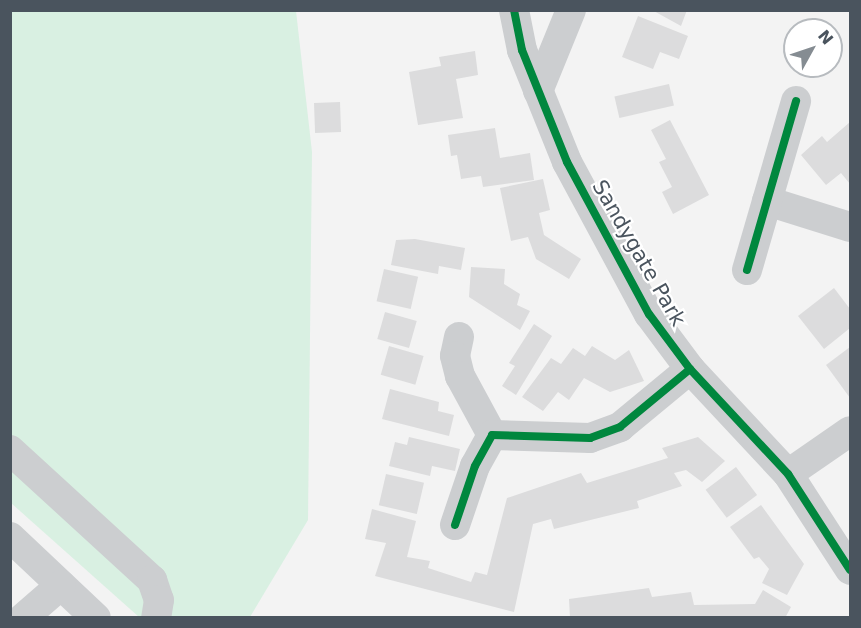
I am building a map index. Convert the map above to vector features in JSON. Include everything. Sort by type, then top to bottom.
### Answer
[{"type":"street","name":"Sandygate Park","points":[[514,10],[538,91],[607,242],[649,315],[690,369],[788,474],[850,570]]},
{"type":"street","points":[[538,91],[571,10]]},
{"type":"street","points":[[747,270],[796,101]]},
{"type":"street","points":[[767,201],[850,226]]},
{"type":"street","points":[[459,337],[455,356],[460,376],[492,435]]},
{"type":"street","points":[[492,435],[590,438],[620,427],[690,369]]},
{"type":"street","points":[[788,474],[850,431]]},
{"type":"street","points":[[456,525],[475,466],[492,435]]},
{"type":"street","points":[[10,450],[152,580],[159,600],[156,618]]},
{"type":"street","points":[[10,537],[96,618]]},
{"type":"street","points":[[23,618],[61,585]]},
{"type":"green space","points":[[10,11],[296,11],[312,152],[308,520],[250,617],[139,617],[11,503]]},
{"type":"building","points":[[652,10],[687,10],[681,26]]},
{"type":"building","points":[[638,16],[688,36],[679,59],[660,52],[653,69],[622,57]]},
{"type":"building","points":[[475,51],[478,75],[456,79],[463,118],[418,125],[409,72],[441,66],[439,57]]},
{"type":"building","points":[[669,84],[674,105],[619,118],[614,97]]},
{"type":"building","points":[[340,102],[341,132],[315,133],[314,103]]},
{"type":"building","points":[[670,120],[709,195],[673,214],[662,192],[672,187],[659,162],[666,159],[651,130]]},
{"type":"building","points":[[850,122],[850,184],[841,173],[826,185],[801,155],[822,136],[827,142]]},
{"type":"building","points":[[495,128],[500,158],[530,153],[534,180],[483,187],[481,176],[461,179],[457,155],[451,156],[448,135]]},
{"type":"building","points":[[543,179],[550,210],[539,213],[544,235],[581,259],[569,279],[536,259],[528,237],[511,241],[500,188]]},
{"type":"building","points":[[415,239],[465,248],[461,270],[439,266],[438,274],[391,265],[396,240]]},
{"type":"building","points":[[471,267],[505,269],[504,284],[520,294],[517,305],[530,311],[520,330],[469,297]]},
{"type":"building","points":[[384,269],[418,277],[411,309],[377,301]]},
{"type":"building","points":[[834,288],[850,309],[850,328],[824,349],[798,316]]},
{"type":"building","points":[[385,312],[417,321],[409,348],[377,339]]},
{"type":"building","points":[[534,324],[552,336],[516,395],[502,386],[515,366],[509,363]]},
{"type":"building","points":[[389,346],[424,356],[415,385],[381,375]]},
{"type":"building","points":[[592,346],[615,360],[629,350],[644,381],[610,392],[584,378],[569,400],[558,392],[543,411],[522,397],[551,358],[561,364],[573,348],[585,356]]},
{"type":"building","points":[[850,347],[850,398],[826,365]]},
{"type":"building","points":[[390,389],[439,402],[438,411],[454,415],[449,436],[382,419]]},
{"type":"building","points":[[409,437],[460,449],[455,471],[432,466],[430,476],[389,466],[395,442],[407,445]]},
{"type":"building","points":[[698,437],[725,461],[702,482],[686,470],[674,473],[682,486],[637,501],[639,508],[554,529],[551,519],[533,524],[514,612],[375,576],[386,543],[365,539],[372,509],[416,521],[407,557],[430,561],[428,568],[471,582],[475,572],[487,575],[507,498],[581,473],[587,483],[668,458],[662,448]]},
{"type":"building","points":[[736,467],[757,495],[727,518],[706,490]]},
{"type":"building","points":[[386,474],[424,483],[417,514],[379,505]]},
{"type":"building","points":[[761,505],[804,564],[787,595],[762,583],[769,569],[759,557],[754,559],[730,527]]},
{"type":"building","points":[[649,588],[652,597],[691,592],[694,605],[755,604],[763,590],[791,607],[785,618],[570,618],[569,599]]},
{"type":"cycle path","points":[[514,10],[522,50],[567,162],[649,314],[690,369],[788,474],[850,570]]},
{"type":"cycle path","points":[[747,270],[796,101]]},
{"type":"cycle path","points":[[455,525],[475,466],[492,435],[590,438],[620,427],[690,369]]}]
